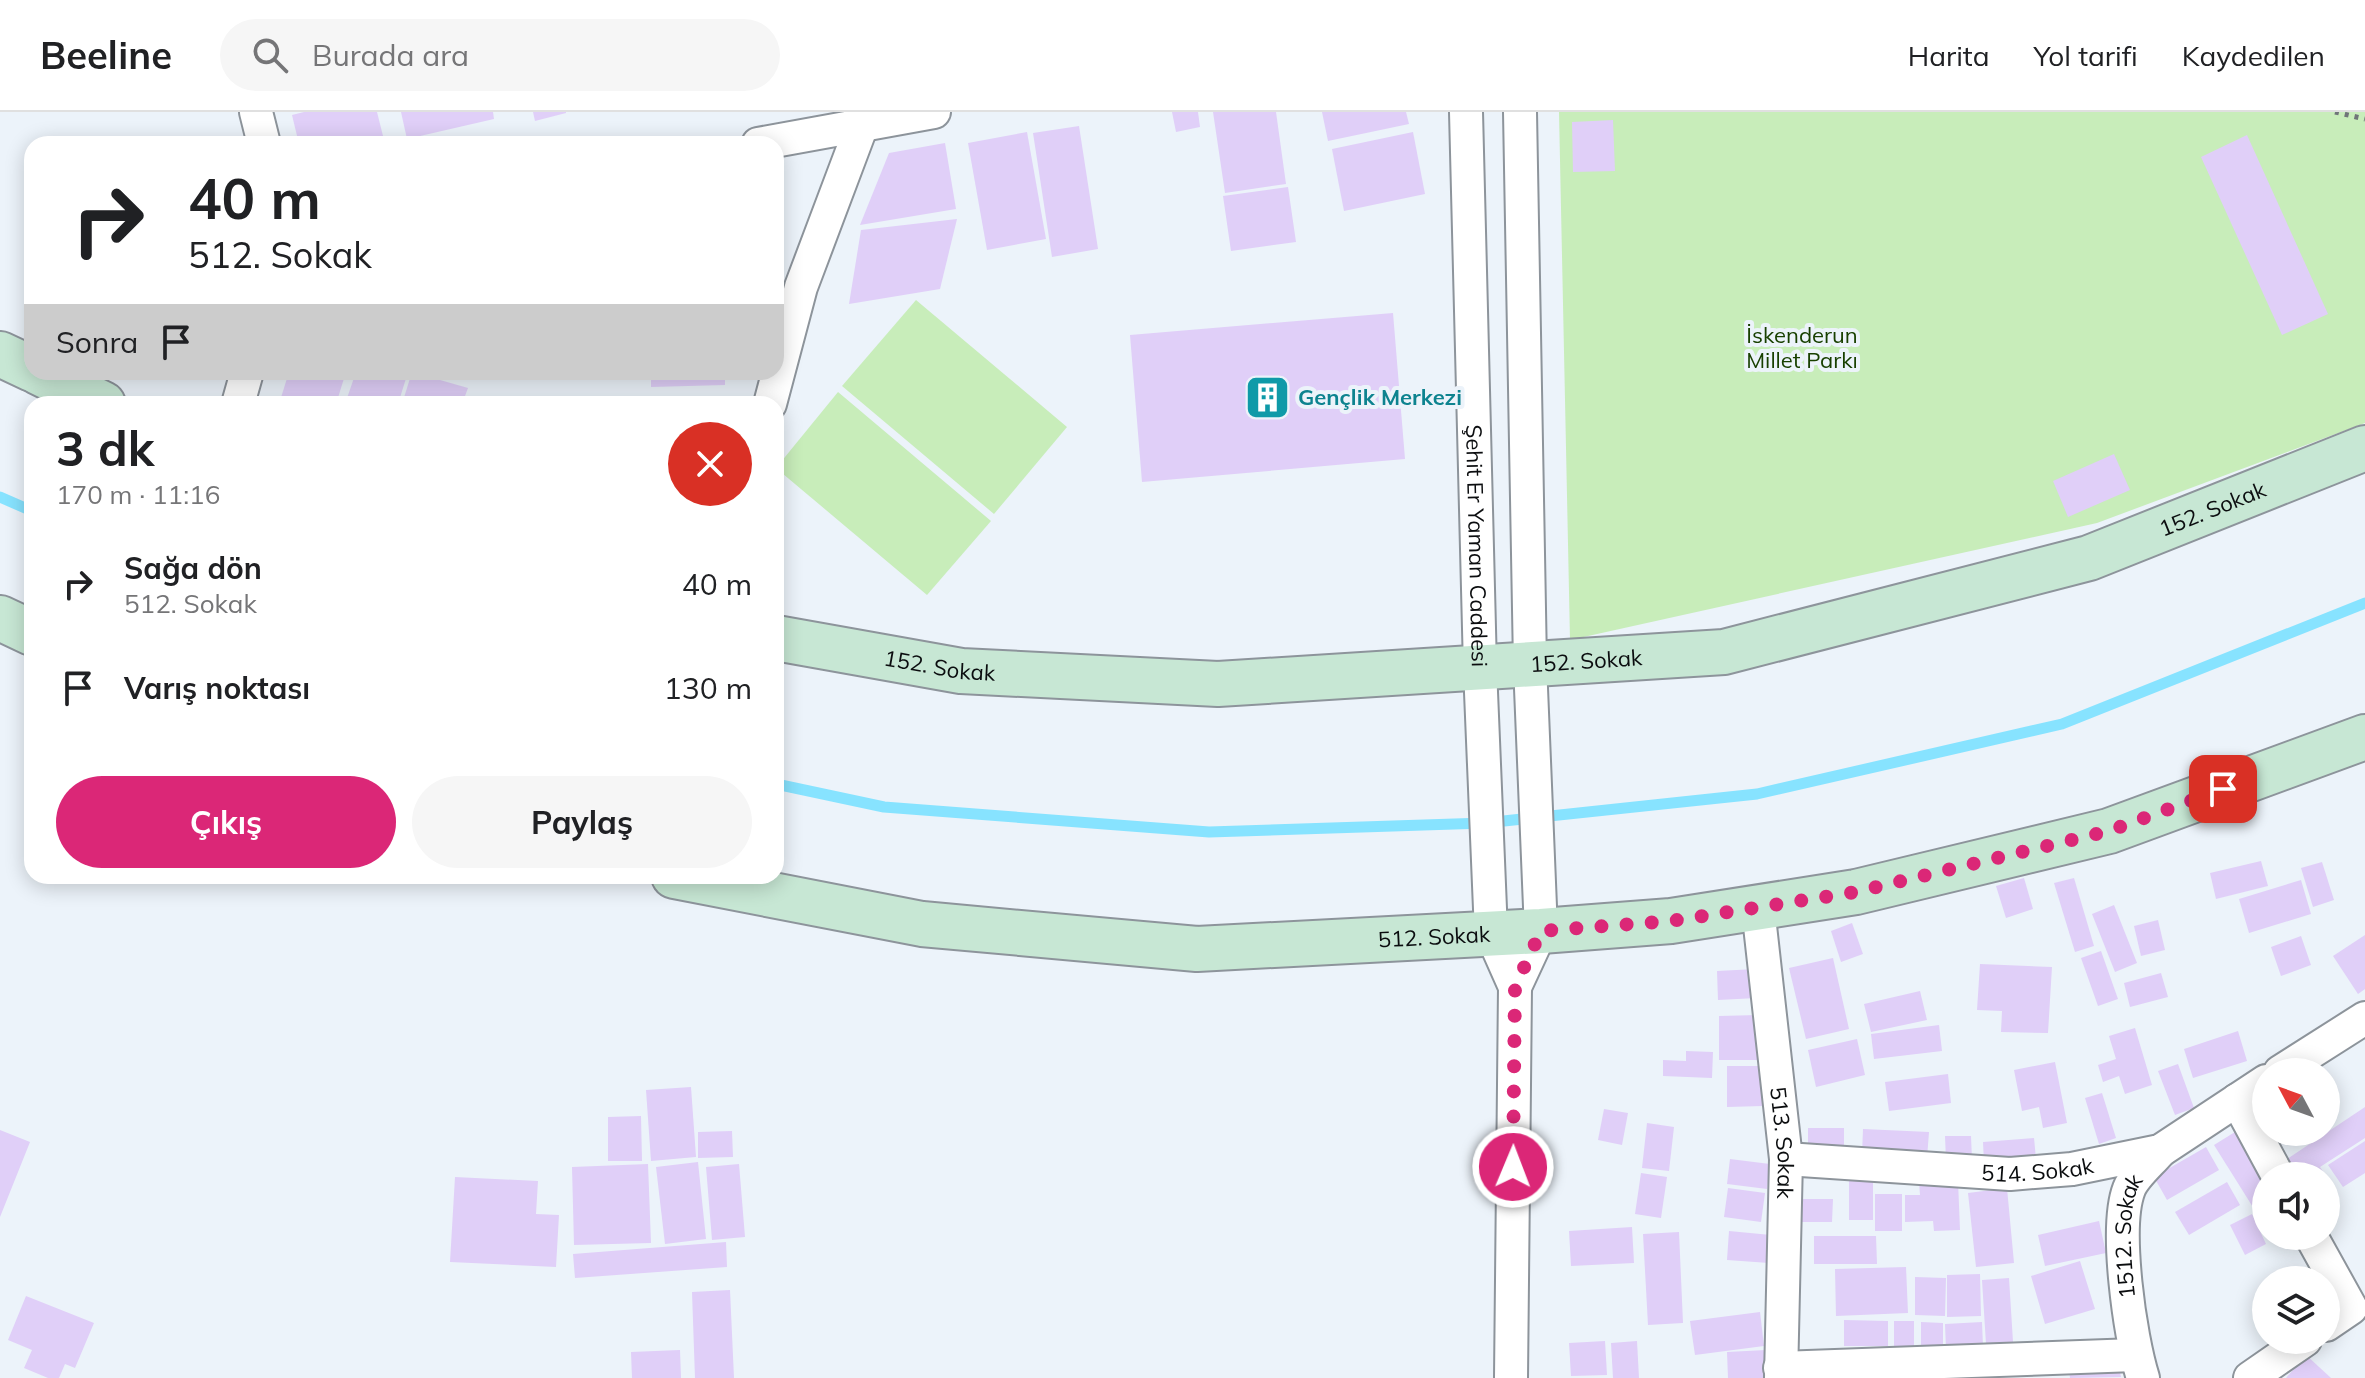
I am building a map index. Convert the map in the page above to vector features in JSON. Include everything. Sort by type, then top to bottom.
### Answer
[{"type":"street","points":[[256,112],[262,136]]},
{"type":"street","points":[[784,139],[934,112]]},
{"type":"street","name":"Şehit Er Yaman Caddesi","points":[[1466,112],[1490,916]]},
{"type":"street","points":[[1511,1378],[1515,987],[1541,914],[1531,683],[1520,112]]},
{"type":"street","points":[[784,351],[801,287],[862,125]]},
{"type":"street","points":[[0,354],[24,365]]},
{"type":"street","points":[[54,380],[87,396]]},
{"type":"street","name":"152. Sokak","points":[[784,639],[961,671],[1218,684],[1481,686],[1531,683],[1724,652],[2074,562],[2365,448]]},
{"type":"street","points":[[0,618],[24,629]]},
{"type":"street","name":"512. Sokak","points":[[715,884],[922,924],[1197,949],[1490,916],[1541,914],[1671,921],[1856,892],[2109,831],[2365,737]]},
{"type":"street","name":"513. Sokak","points":[[1758,908],[1786,1159],[1780,1373]]},
{"type":"street","points":[[1490,916],[1515,987]]},
{"type":"street","points":[[2302,1058],[2365,1018]]},
{"type":"street","name":"514. Sokak","points":[[1786,1159],[2010,1174],[2072,1169],[2160,1151],[2252,1090]]},
{"type":"street","points":[[2237,1100],[2270,1162]]},
{"type":"street","name":"1512. Sokak","points":[[2139,1366],[2128,1310],[2123,1219],[2129,1187],[2160,1151]]},
{"type":"street","points":[[2317,1250],[2347,1315]]},
{"type":"street","points":[[2250,1378],[2285,1354]]},
{"type":"street","points":[[1780,1373],[2139,1366]]},
{"type":"path","points":[[2335,112],[2365,119]]},
{"type":"green space","name":"İskenderun Millet Parkı","points":[[1559,112],[2365,112],[2365,423],[2097,523],[1570,640]]},
{"type":"green space","points":[[916,300],[1067,427],[994,514],[842,386]]},
{"type":"green space","points":[[838,392],[991,521],[927,595],[784,475],[784,458]]},
{"type":"building","points":[[304,112],[377,112],[383,136],[297,136],[292,115]]},
{"type":"building","points":[[401,112],[493,112],[494,119],[420,136],[406,136]]},
{"type":"building","points":[[533,112],[566,112],[566,113],[535,121]]},
{"type":"building","points":[[1172,112],[1198,112],[1200,127],[1176,132]]},
{"type":"building","points":[[1213,112],[1276,112],[1286,184],[1225,193]]},
{"type":"building","points":[[1322,112],[1406,112],[1409,124],[1328,141]]},
{"type":"building","points":[[1613,120],[1615,171],[1573,172],[1572,122]]},
{"type":"building","points":[[1079,126],[1098,249],[1052,257],[1033,133]]},
{"type":"building","points":[[1027,132],[1046,239],[987,250],[968,143]]},
{"type":"building","points":[[1413,132],[1425,194],[1344,211],[1332,149]]},
{"type":"building","points":[[2247,135],[2328,314],[2282,335],[2201,157]]},
{"type":"building","points":[[945,143],[956,209],[860,225],[889,153]]},
{"type":"building","points":[[1288,187],[1296,242],[1231,251],[1223,196]]},
{"type":"building","points":[[957,219],[940,289],[849,304],[861,230]]},
{"type":"building","name":"Gençlik Merkezi","points":[[1393,313],[1405,459],[1142,482],[1130,335]]},
{"type":"building","points":[[286,380],[344,380],[338,396],[282,396]]},
{"type":"building","points":[[353,380],[406,380],[400,396],[348,396]]},
{"type":"building","points":[[410,380],[440,380],[468,388],[465,396],[404,396]]},
{"type":"building","points":[[651,380],[725,380],[725,385],[651,387]]},
{"type":"building","points":[[2114,454],[2130,490],[2068,517],[2053,481]]},
{"type":"building","points":[[2261,861],[2268,886],[2216,899],[2210,873]]},
{"type":"building","points":[[2322,862],[2334,900],[2313,907],[2301,868]]},
{"type":"building","points":[[2024,878],[2033,909],[2006,918],[1996,886]]},
{"type":"building","points":[[2074,878],[2094,946],[2075,952],[2054,883]]},
{"type":"building","points":[[2301,880],[2311,914],[2249,933],[2239,899]]},
{"type":"building","points":[[2114,905],[2137,963],[2115,972],[2092,914]]},
{"type":"building","points":[[2158,920],[2165,950],[2141,956],[2134,926]]},
{"type":"building","points":[[1852,923],[1863,954],[1841,962],[1831,931]]},
{"type":"building","points":[[2365,935],[2365,989],[2358,994],[2333,956]]},
{"type":"building","points":[[2301,936],[2311,965],[2281,976],[2271,947]]},
{"type":"building","points":[[2101,951],[2118,999],[2098,1006],[2081,958]]},
{"type":"building","points":[[1833,958],[1849,1029],[1806,1039],[1789,968]]},
{"type":"building","points":[[1980,964],[2052,967],[2048,1033],[2001,1032],[2002,1011],[1977,1010]]},
{"type":"building","points":[[1756,969],[1757,998],[1718,1000],[1717,971]]},
{"type":"building","points":[[2161,973],[2168,997],[2130,1007],[2124,983]]},
{"type":"building","points":[[1920,991],[1927,1020],[1871,1032],[1864,1004]]},
{"type":"building","points":[[1758,1015],[1759,1060],[1719,1060],[1719,1016]]},
{"type":"building","points":[[1939,1025],[1942,1051],[1874,1059],[1871,1034]]},
{"type":"building","points":[[2135,1028],[2152,1085],[2125,1094],[2119,1076],[2103,1082],[2098,1065],[2116,1059],[2109,1036]]},
{"type":"building","points":[[2238,1031],[2247,1061],[2193,1078],[2184,1049]]},
{"type":"building","points":[[1857,1039],[1865,1075],[1816,1087],[1808,1050]]},
{"type":"building","points":[[1686,1051],[1713,1052],[1712,1078],[1663,1076],[1663,1060],[1686,1061]]},
{"type":"building","points":[[2055,1062],[2067,1123],[2043,1128],[2039,1107],[2022,1111],[2014,1070]]},
{"type":"building","points":[[2178,1064],[2194,1108],[2175,1115],[2158,1071]]},
{"type":"building","points":[[1727,1066],[1763,1066],[1763,1106],[1727,1107]]},
{"type":"building","points":[[1948,1074],[1951,1103],[1889,1111],[1885,1082]]},
{"type":"building","points":[[691,1087],[696,1157],[651,1161],[646,1090]]},
{"type":"building","points":[[2102,1093],[2116,1138],[2099,1144],[2085,1098]]},
{"type":"building","points":[[2365,1107],[2365,1138],[2328,1162],[2282,1162],[2306,1146],[2340,1146],[2340,1124]]},
{"type":"building","points":[[1604,1109],[1628,1113],[1622,1145],[1598,1140]]},
{"type":"building","points":[[641,1116],[642,1161],[608,1161],[608,1117]]},
{"type":"building","points":[[1647,1123],[1674,1127],[1669,1171],[1642,1168]]},
{"type":"building","points":[[1808,1128],[1844,1128],[1844,1154],[1808,1154]]},
{"type":"building","points":[[1863,1129],[1929,1132],[1927,1158],[1862,1155]]},
{"type":"building","points":[[0,1130],[30,1142],[0,1217]]},
{"type":"building","points":[[732,1131],[733,1157],[698,1158],[698,1132]]},
{"type":"building","points":[[2235,1132],[2254,1162],[2252,1206],[2214,1145]]},
{"type":"building","points":[[1945,1136],[1971,1136],[1972,1160],[1946,1160]]},
{"type":"building","points":[[2034,1138],[2036,1159],[1984,1163],[1983,1142]]},
{"type":"building","points":[[2365,1141],[2365,1173],[2343,1187],[2340,1183],[2340,1162],[2333,1162]]},
{"type":"building","points":[[2206,1147],[2219,1170],[2167,1200],[2154,1177]]},
{"type":"building","points":[[1730,1159],[1770,1164],[1767,1189],[1727,1184]]},
{"type":"building","points":[[698,1162],[706,1239],[665,1244],[656,1167]]},
{"type":"building","points":[[648,1164],[651,1243],[574,1245],[572,1167]]},
{"type":"building","points":[[739,1164],[745,1237],[712,1240],[706,1167]]},
{"type":"building","points":[[1641,1173],[1667,1177],[1661,1218],[1635,1214]]},
{"type":"building","points":[[455,1177],[538,1181],[536,1214],[559,1215],[556,1267],[450,1262]]},
{"type":"building","points":[[1849,1179],[1873,1179],[1873,1220],[1849,1220]]},
{"type":"building","points":[[1958,1181],[1960,1230],[1934,1231],[1933,1221],[1905,1222],[1905,1195],[1920,1195],[1919,1182]]},
{"type":"building","points":[[2227,1182],[2240,1205],[2189,1235],[2175,1212]]},
{"type":"building","points":[[1728,1188],[1765,1193],[1761,1222],[1724,1217]]},
{"type":"building","points":[[2007,1188],[2014,1263],[1976,1267],[1968,1193]]},
{"type":"building","points":[[1875,1194],[1902,1194],[1902,1231],[1875,1231]]},
{"type":"building","points":[[1802,1199],[1833,1199],[1832,1222],[1802,1222]]},
{"type":"building","points":[[2252,1214],[2252,1250],[2255,1250],[2245,1255],[2230,1225]]},
{"type":"building","points":[[2099,1221],[2106,1253],[2045,1266],[2038,1235]]},
{"type":"building","points":[[1632,1227],[1634,1263],[1571,1266],[1569,1231]]},
{"type":"building","points":[[1729,1231],[1771,1235],[1769,1263],[1727,1260]]},
{"type":"building","points":[[1679,1232],[1683,1323],[1648,1325],[1643,1234]]},
{"type":"building","points":[[1814,1236],[1876,1236],[1877,1264],[1814,1264]]},
{"type":"building","points":[[726,1242],[727,1267],[575,1278],[573,1254]]},
{"type":"building","points":[[2080,1261],[2095,1309],[2045,1324],[2031,1276]]},
{"type":"building","points":[[1906,1267],[1908,1313],[1836,1316],[1835,1269]]},
{"type":"building","points":[[1980,1274],[1981,1316],[1947,1317],[1947,1275]]},
{"type":"building","points":[[1915,1277],[1946,1278],[1945,1316],[1915,1315]]},
{"type":"building","points":[[2009,1278],[2013,1342],[1986,1344],[1982,1280]]},
{"type":"building","points":[[730,1290],[734,1378],[695,1378],[692,1292]]},
{"type":"building","points":[[26,1296],[94,1323],[75,1368],[65,1364],[59,1378],[48,1378],[24,1368],[32,1350],[8,1340]]},
{"type":"building","points":[[1760,1312],[1764,1346],[1695,1355],[1690,1321]]},
{"type":"building","points":[[1844,1320],[1888,1321],[1888,1346],[1844,1346]]},
{"type":"building","points":[[1894,1321],[1914,1321],[1914,1350],[1894,1350]]},
{"type":"building","points":[[1921,1322],[1943,1323],[1943,1353],[1921,1353]]},
{"type":"building","points":[[1982,1322],[1983,1347],[1946,1349],[1945,1324]]},
{"type":"building","points":[[1605,1341],[1607,1375],[1571,1376],[1569,1343]]},
{"type":"building","points":[[1637,1341],[1639,1378],[1613,1378],[1611,1343]]},
{"type":"building","points":[[680,1350],[681,1378],[632,1378],[631,1352]]},
{"type":"building","points":[[1766,1350],[1767,1378],[1728,1378],[1727,1352]]},
{"type":"building","points":[[2306,1355],[2331,1378],[2286,1378]]},
{"type":"building","points":[[2118,1363],[2121,1377],[2070,1378],[2069,1371]]},
{"type":"waterway","points":[[0,497],[24,508]]},
{"type":"waterway","points":[[784,786],[884,807],[1209,832],[1485,823],[1757,794],[2062,724],[2365,603]]},
{"type":"place","name":"Gençlik Merkezi","points":[[1267,397]]},
{"type":"route","points":[[1513,1167],[1515,987],[1541,931],[1671,921],[1856,892],[2109,831],[2223,789]]}]
